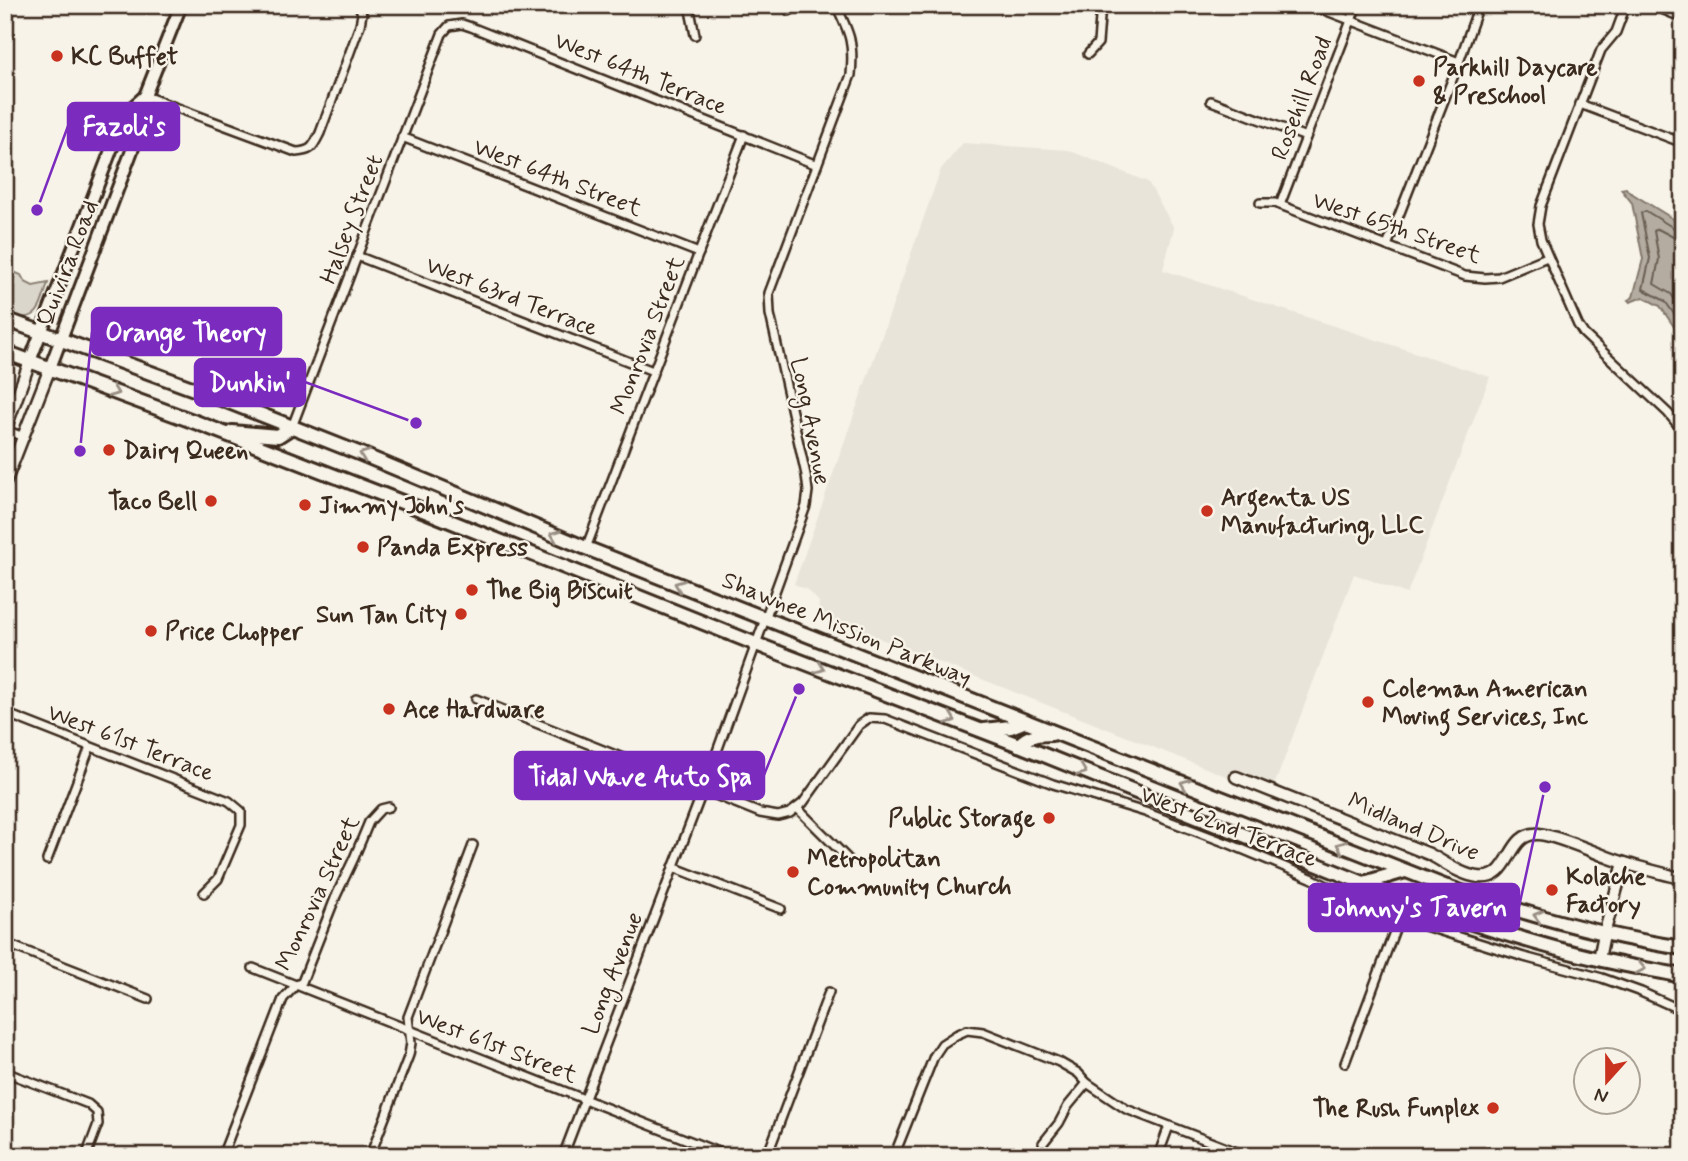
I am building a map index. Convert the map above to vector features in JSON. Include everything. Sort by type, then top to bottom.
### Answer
[{"type":"highway","name":"Shawnee Mission Parkway","points":[[5,319],[292,427],[586,548],[1447,887],[1604,934],[1683,948]]},
{"type":"highway","name":"Shawnee Mission Parkway","points":[[5,352],[425,511],[1406,900],[1490,929],[1599,960],[1683,976]]},
{"type":"highway","points":[[216,430],[278,436],[292,427]]},
{"type":"highway","points":[[980,730],[1003,728],[1026,721]]},
{"type":"highway","points":[[1019,745],[1032,737],[1056,733]]},
{"type":"highway","points":[[1364,883],[1405,871]]},
{"type":"highway","points":[[1406,900],[1447,887]]},
{"type":"main road","name":"Quivira Road","points":[[50,368],[142,124],[145,96],[181,5]]},
{"type":"main road","name":"Quivira Road","points":[[30,361],[125,114],[145,96]]},
{"type":"main road","points":[[97,186],[116,193]]},
{"type":"street","points":[[145,96],[296,152],[307,151],[320,134],[360,25],[362,14],[359,5]]},
{"type":"street","points":[[689,5],[695,35]]},
{"type":"street","points":[[789,11],[800,5]]},
{"type":"street","name":"Long Avenue","points":[[563,1156],[803,519],[808,491],[804,464],[770,314],[769,293],[851,75],[853,53],[850,38],[836,5]]},
{"type":"street","points":[[1088,54],[1098,43],[1101,5]]},
{"type":"street","points":[[1311,5],[1459,62]]},
{"type":"street","name":"Rosehill Road","points":[[1280,205],[1357,5]]},
{"type":"street","points":[[1388,246],[1479,5]]},
{"type":"street","points":[[1626,5],[1616,32],[1601,50],[1541,206],[1538,224],[1547,257],[1584,334],[1683,431]]},
{"type":"street","points":[[1652,5],[1683,18]]},
{"type":"street","name":"West 64th Terrace","points":[[449,26],[462,24],[471,27],[817,165]]},
{"type":"street","name":"Halsey Street","points":[[292,427],[442,34],[449,26]]},
{"type":"street","points":[[1211,101],[1306,137]]},
{"type":"street","points":[[1580,104],[1683,143]]},
{"type":"street","name":"Monrovia Street","points":[[586,548],[744,135]]},
{"type":"street","name":"West 64th Street","points":[[402,137],[699,253]]},
{"type":"street","name":"West 65th Street","points":[[1260,203],[1275,203],[1465,276],[1499,277],[1547,257]]},
{"type":"street","name":"West 63rd Terrace","points":[[357,256],[653,371]]},
{"type":"street","name":"Quivira Road","points":[[5,430],[30,361]]},
{"type":"street","name":"Quivira Road","points":[[5,483],[50,368]]},
{"type":"street","points":[[5,430],[24,437]]},
{"type":"street","points":[[476,699],[768,815],[790,813],[797,808],[849,860]]},
{"type":"street","name":"West 61st Terrace","points":[[5,713],[229,802],[241,811],[241,824],[218,879],[204,893]]},
{"type":"street","name":"West 62nd Terrace","points":[[797,808],[859,725],[869,718],[885,719],[1053,784],[1145,812],[1232,845],[1399,918],[1602,978],[1683,1011]]},
{"type":"street","points":[[47,860],[90,747]]},
{"type":"street","name":"Midland Drive","points":[[1236,777],[1429,854],[1477,877],[1496,873],[1505,865],[1520,840],[1537,834],[1683,879]]},
{"type":"street","name":"Monrovia Street","points":[[222,1156],[283,999],[302,982],[369,822],[381,809],[389,807]]},
{"type":"street","points":[[370,1156],[408,1055],[411,1043],[408,1017],[473,845]]},
{"type":"street","points":[[1599,960],[1624,863]]},
{"type":"street","points":[[673,867],[781,909]]},
{"type":"street","points":[[1345,1063],[1406,900]]},
{"type":"street","points":[[5,943],[148,999]]},
{"type":"street","name":"West 61st Street","points":[[253,968],[727,1156]]},
{"type":"street","points":[[767,1156],[829,992]]},
{"type":"street","points":[[894,1156],[934,1056],[942,1044],[967,1030],[983,1032],[1059,1062],[1078,1073],[1087,1083],[1126,1110],[1247,1156]]},
{"type":"street","points":[[5,1072],[88,1104],[97,1112],[98,1124],[86,1156]]},
{"type":"street","points":[[1043,1143],[1087,1083]]},
{"type":"street","points":[[1158,1156],[1170,1126]]},
{"type":"shaded area","points":[[963,143],[1068,150],[1148,182],[1174,228],[1163,270],[1490,377],[1407,594],[1354,574],[1271,794],[818,614],[819,602],[808,590],[794,584],[941,169]]},
{"type":"shaded area","points":[[9,270],[21,275],[25,282],[33,286],[48,283],[39,308],[31,316],[5,313],[5,279]]},
{"type":"water","points":[[1626,188],[1683,225],[1683,340],[1660,306],[1643,297],[1630,302],[1628,300],[1633,297],[1643,259],[1632,203],[1621,189]]},
{"type":"place","name":"KC Buffet","points":[[57,56]]},
{"type":"place","name":"Parkhill Daycare & Preschool","points":[[1419,81]]},
{"type":"place","name":"Fazoli's","points":[[37,210]]},
{"type":"place","name":"Dunkin'","points":[[416,423]]},
{"type":"place","name":"Dairy Queen","points":[[109,450]]},
{"type":"place","name":"Orange Theory","points":[[80,451]]},
{"type":"place","name":"Taco Bell","points":[[211,501]]},
{"type":"place","name":"Jimmy John's","points":[[305,505]]},
{"type":"place","name":"Argenta US Manufacturing, LLC","points":[[1207,511]]},
{"type":"place","name":"Panda Express","points":[[363,547]]},
{"type":"place","name":"The Big Biscuit","points":[[472,590]]},
{"type":"place","name":"Sun Tan City","points":[[461,614]]},
{"type":"place","name":"Price Chopper","points":[[151,631]]},
{"type":"place","name":"Tidal Wave Auto Spa","points":[[799,689]]},
{"type":"place","name":"Coleman American Moving Services, Inc","points":[[1368,702]]},
{"type":"place","name":"Ace Hardware","points":[[389,709]]},
{"type":"place","name":"Johnny's Tavern","points":[[1545,787]]},
{"type":"place","name":"Public Storage","points":[[1049,818]]},
{"type":"place","name":"Metropolitan Community Church","points":[[793,872]]},
{"type":"place","name":"Kolache Factory","points":[[1552,890]]},
{"type":"place","name":"The Rush Funplex","points":[[1493,1108]]}]
